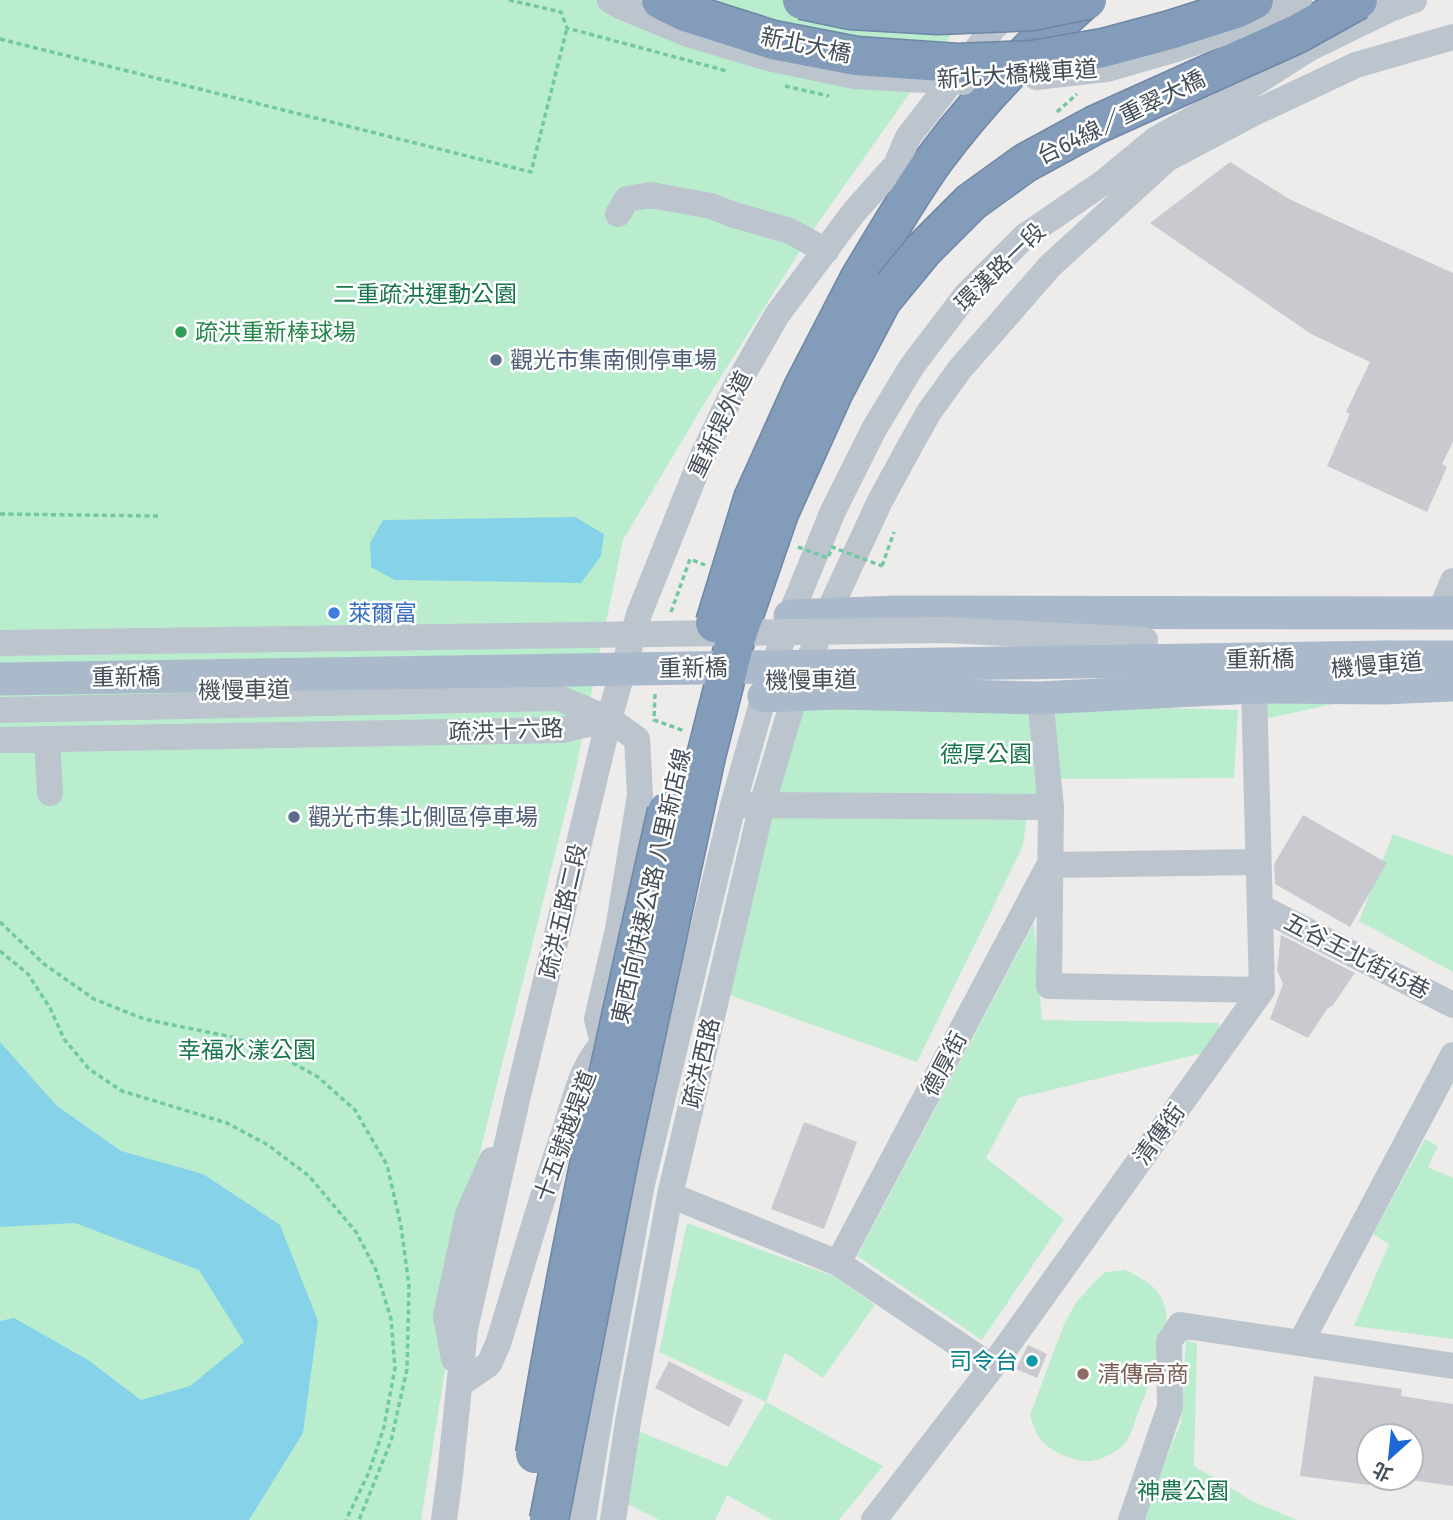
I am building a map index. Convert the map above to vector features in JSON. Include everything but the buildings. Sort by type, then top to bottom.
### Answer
[{"type":"highway","name":"新北大橋","points":[[661,0],[685,12],[773,40],[856,56],[957,63],[1033,60],[1103,48],[1183,26],[1236,9],[1254,0]]},
{"type":"highway","points":[[802,0],[850,10],[938,15],[1033,11],[1084,0]]},
{"type":"highway","points":[[877,0],[928,6],[1048,0]]},
{"type":"highway","points":[[871,289],[896,217],[935,160],[986,96],[1084,0]]},
{"type":"highway","name":"台64線／重翠大橋","points":[[871,289],[924,249],[971,202],[1025,163],[1096,125],[1297,34],[1358,0]]},
{"type":"highway","name":"東西向快速公路 八里新店線","points":[[525,1520],[548,1376],[596,1131],[668,804],[711,636],[753,499],[803,388],[871,289]]},
{"type":"highway","name":"東西向快速公路 八里新店線","points":[[549,1520],[618,1164],[706,756],[735,641],[779,513],[833,393],[871,289]]},
{"type":"main road","points":[[790,616],[896,612],[1449,620]]},
{"type":"main road","points":[[1385,652],[1449,620]]},
{"type":"main road","name":"重新橋","points":[[0,659],[1145,640],[1385,652]]},
{"type":"main road","points":[[1385,652],[1453,657]]},
{"type":"main road","name":"重新橋","points":[[0,679],[1385,652]]},
{"type":"main road","points":[[779,695],[838,693],[1040,698],[1254,687],[1384,688],[1453,685]]},
{"type":"street","name":"新北大橋機車道","points":[[610,0],[688,34],[768,58],[854,76],[956,82],[1107,69],[1243,26],[1299,0]]},
{"type":"street","name":"重新堤外道","points":[[609,719],[639,614],[702,457],[735,388],[777,314],[854,212],[896,165],[908,136],[994,27],[1029,0]]},
{"type":"street","name":"重新堤外道","points":[[896,165],[922,151],[980,88],[1084,0]]},
{"type":"street","name":"環漢路一段","points":[[790,616],[833,511],[874,429],[912,366],[966,295],[1026,236],[1104,182],[1156,139],[1244,90],[1310,48],[1413,0]]},
{"type":"street","name":"環漢路一段","points":[[827,615],[880,501],[929,412],[961,369],[1049,266],[1167,159],[1252,114],[1356,65],[1453,37]]},
{"type":"street","points":[[618,214],[627,199],[651,195],[711,206],[790,231],[826,251]]},
{"type":"street","points":[[1449,620],[1453,581]]},
{"type":"street","name":"疏洪西路","points":[[583,1520],[642,1184],[733,804],[752,737],[827,615]]},
{"type":"street","name":"疏洪西路","points":[[613,1520],[628,1422],[670,1195],[762,805],[790,616]]},
{"type":"street","name":"機慢車道","points":[[0,643],[943,630],[1145,640]]},
{"type":"street","name":"機慢車道","points":[[0,694],[1297,672],[1385,652]]},
{"type":"street","points":[[1040,698],[1051,807],[1049,986],[1262,990],[1254,687]]},
{"type":"street","name":"疏洪十六路","points":[[0,710],[559,698],[609,719]]},
{"type":"street","name":"疏洪十六路","points":[[0,740],[562,730],[609,719]]},
{"type":"street","name":"十五號越堤道","points":[[460,1384],[489,1364],[498,1344],[545,1188],[586,1068],[603,1043],[597,1019],[618,929],[640,795],[637,739],[609,719]]},
{"type":"street","name":"疏洪五路二段","points":[[444,1520],[465,1329],[609,719]]},
{"type":"street","points":[[628,1422],[552,1401],[607,1088],[603,1043],[637,1014],[649,993],[702,797],[724,762],[752,737]]},
{"type":"street","points":[[47,739],[50,793]]},
{"type":"street","points":[[733,804],[1051,807]]},
{"type":"street","points":[[1050,865],[1257,862]]},
{"type":"street","name":"德厚街","points":[[838,1263],[1050,865]]},
{"type":"street","name":"五谷王北街45巷","points":[[1261,907],[1453,1004]]},
{"type":"street","name":"清傳街","points":[[874,1520],[992,1367],[1262,990]]},
{"type":"street","points":[[1301,1342],[1453,1055]]},
{"type":"street","points":[[670,1195],[838,1263],[992,1367]]},
{"type":"street","points":[[1131,1520],[1170,1407],[1169,1342],[1180,1325],[1453,1366]]},
{"type":"path","points":[[0,39],[531,172],[567,28]]},
{"type":"path","points":[[0,514],[159,516]]},
{"type":"path","points":[[794,545],[828,558],[832,547],[882,566],[894,532]]},
{"type":"path","points":[[654,720],[692,734]]},
{"type":"path","points":[[0,922],[44,964],[94,999],[144,1019],[232,1037],[275,1053],[318,1077],[355,1110],[387,1165],[401,1226],[408,1286],[407,1369],[391,1441],[359,1520]]},
{"type":"path","points":[[0,951],[28,974],[50,1008],[64,1038],[89,1069],[122,1091],[227,1123],[268,1145],[309,1176],[356,1231],[376,1270],[391,1319],[395,1368],[384,1427],[369,1472],[346,1520]]},
{"type":"green space","points":[[0,0],[976,0],[817,224],[707,399],[623,540],[574,778],[480,1152],[421,1520],[0,1520]]},
{"type":"green space","points":[[1357,699],[1259,720],[1259,701]]},
{"type":"green space","name":"德厚公園","points":[[1037,700],[1042,806],[1028,806],[1023,846],[917,1062],[721,992],[749,806],[786,710]]},
{"type":"green space","points":[[1051,705],[1238,710],[1234,778],[1054,779]]},
{"type":"green space","points":[[1393,834],[1453,856],[1453,972],[1359,921]]},
{"type":"green space","points":[[1034,923],[1042,1020],[1219,1023],[1219,1049],[1018,1098],[986,1158],[1064,1219],[982,1340],[857,1256]]},
{"type":"green space","points":[[1425,1139],[1438,1146],[1428,1167],[1453,1178],[1453,1339],[1354,1326],[1389,1244],[1373,1234]]},
{"type":"green space","points":[[687,1223],[836,1277],[875,1305],[823,1378],[785,1353],[766,1402],[659,1352]]},
{"type":"green space","points":[[1125,1270],[1156,1290],[1165,1307],[1167,1321],[1162,1351],[1126,1442],[1103,1458],[1093,1461],[1077,1460],[1058,1453],[1044,1443],[1030,1415],[1065,1322],[1076,1303],[1106,1272]]},
{"type":"green space","name":"神農公園","points":[[1186,1340],[1197,1344],[1194,1466],[1252,1501],[1297,1520],[1140,1520],[1181,1423]]},
{"type":"green space","points":[[766,1402],[883,1466],[839,1520],[772,1520],[727,1495],[715,1520],[659,1520],[620,1500],[638,1431],[727,1467]]},
{"type":"water","points":[[575,517],[604,534],[601,556],[581,583],[395,580],[371,567],[370,543],[383,520]]},
{"type":"water","points":[[0,1042],[57,1106],[121,1151],[203,1174],[280,1225],[318,1321],[303,1433],[249,1520],[0,1520],[0,1321],[14,1318],[88,1360],[141,1400],[190,1386],[244,1342],[199,1270],[75,1223],[0,1227]]},
{"type":"place","name":"疏洪重新棒球場","points":[[181,332]]},
{"type":"place","name":"觀光市集南側停車場","points":[[496,360]]},
{"type":"place","name":"萊爾富","points":[[334,613]]},
{"type":"place","name":"觀光市集北側區停車場","points":[[294,817]]},
{"type":"place","name":"司令台","points":[[1032,1361]]},
{"type":"place","name":"清傳高商","points":[[1083,1374]]},
{"type":"park label","name":"二重疏洪運動公園","points":[[425,294]]},
{"type":"park label","name":"幸福水漾公園","points":[[247,1050]]}]
